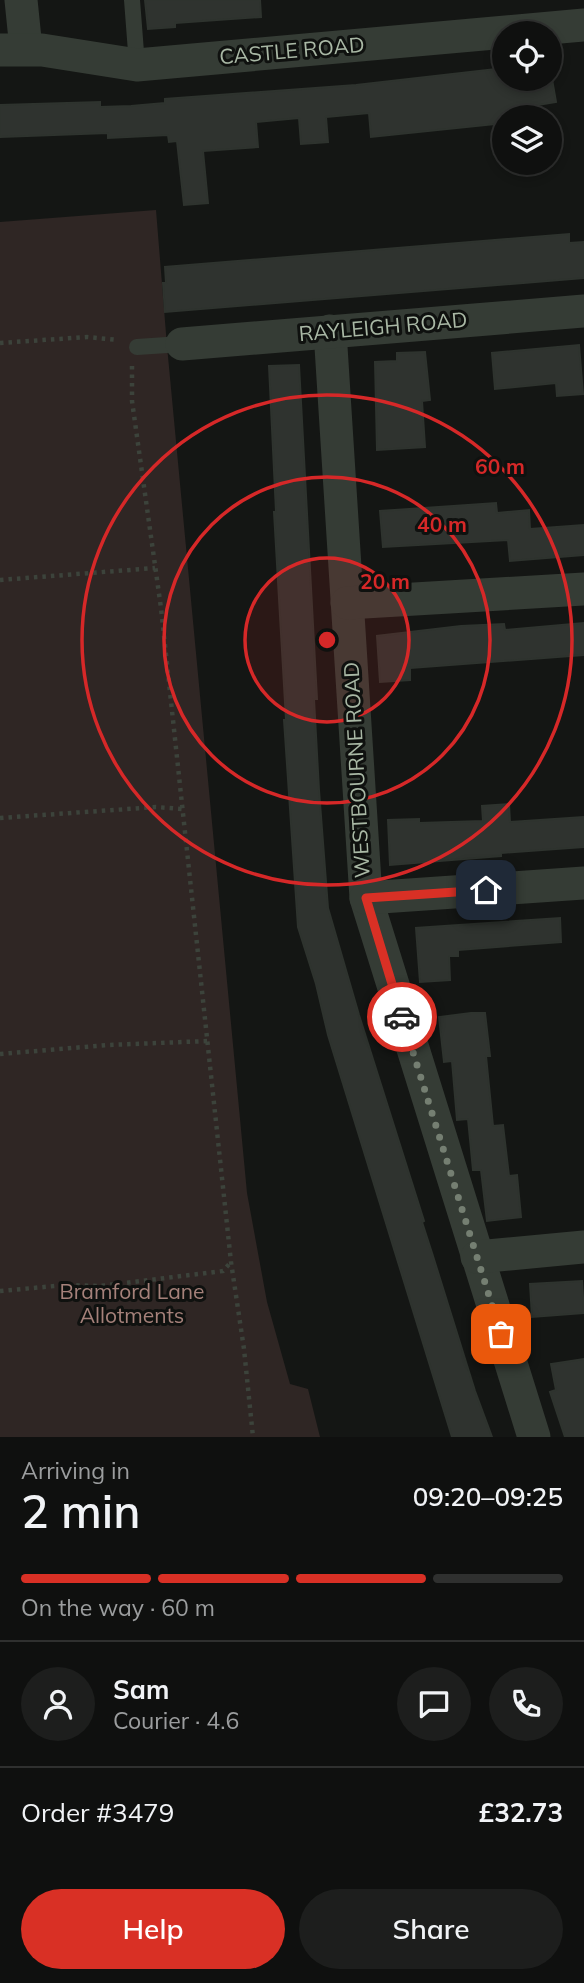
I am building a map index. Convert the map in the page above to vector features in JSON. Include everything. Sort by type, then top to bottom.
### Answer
[{"type":"street","points":[[13,50],[21,0]]},
{"type":"street","name":"CASTLE ROAD","points":[[13,50],[137,65],[584,25]]},
{"type":"street","name":"RAYLEIGH ROAD","points":[[182,344],[584,311]]},
{"type":"street","name":"WESTBOURNE ROAD","points":[[330,331],[366,898],[534,1437]]},
{"type":"street","points":[[347,603],[584,589]]},
{"type":"street","points":[[366,898],[584,883]]},
{"type":"street","points":[[477,1256],[584,1247]]},
{"type":"lane","points":[[132,0],[137,65]]},
{"type":"lane","points":[[137,347],[182,344]]},
{"type":"path","points":[[0,343],[87,337],[115,339],[137,347],[132,368],[132,401],[155,568],[230,1262],[244,1349],[253,1437]]},
{"type":"path","points":[[0,580],[155,568]]},
{"type":"path","points":[[0,818],[156,807],[183,809]]},
{"type":"path","points":[[0,1054],[108,1045],[208,1041]]},
{"type":"path","points":[[0,1291],[66,1285],[100,1286],[223,1270],[230,1262]]},
{"type":"green space","name":"Bramford Lane Allotments","points":[[156,210],[247,1193],[267,1302],[290,1384],[308,1389],[320,1437],[0,1437],[0,222]]},
{"type":"building","points":[[145,0],[260,0],[261,17],[175,23],[175,27],[148,29]]},
{"type":"building","points":[[492,69],[492,91],[554,91],[556,102],[538,105],[492,105],[492,124],[371,137],[369,113],[326,117],[328,142],[301,144],[299,118],[256,122],[258,147],[203,151],[208,203],[184,205],[177,141],[169,142],[168,135],[108,138],[108,133],[0,137],[0,105],[100,102],[100,107],[131,106],[165,103],[165,99],[356,85]]},
{"type":"building","points":[[569,234],[569,243],[584,242],[584,278],[165,312],[165,267]]},
{"type":"building","points":[[579,345],[583,394],[557,396],[556,383],[495,389],[492,353]]},
{"type":"building","points":[[425,352],[430,400],[422,401],[425,447],[377,450],[375,362],[397,361],[397,353]]},
{"type":"building","points":[[299,365],[317,699],[314,699],[328,908],[424,1221],[422,1222],[492,1437],[452,1437],[328,1035],[298,927],[284,720],[269,366]]},
{"type":"building","points":[[496,503],[497,513],[529,510],[530,529],[584,525],[584,555],[510,561],[508,540],[383,547],[380,511]]},
{"type":"building","points":[[584,623],[584,655],[410,668],[410,680],[380,682],[377,636],[461,626],[504,624],[505,630]]},
{"type":"building","points":[[509,804],[510,822],[584,817],[584,847],[390,865],[388,820],[419,819],[419,823],[483,821],[482,806]]},
{"type":"building","points":[[560,918],[561,942],[458,950],[458,956],[449,956],[450,980],[420,982],[416,928]]},
{"type":"building","points":[[485,1013],[493,1126],[503,1125],[509,1176],[517,1175],[521,1217],[487,1221],[481,1170],[473,1170],[468,1119],[457,1120],[452,1061],[444,1062],[439,1017]]},
{"type":"building","points":[[582,1281],[584,1313],[532,1317],[530,1284]]},
{"type":"building","points":[[584,1359],[584,1437],[565,1437],[550,1392],[556,1390],[551,1364]]},
{"type":"way so far","points":[[402,1017],[501,1334]]},
{"type":"route","points":[[402,1017],[366,898],[486,890]]}]
